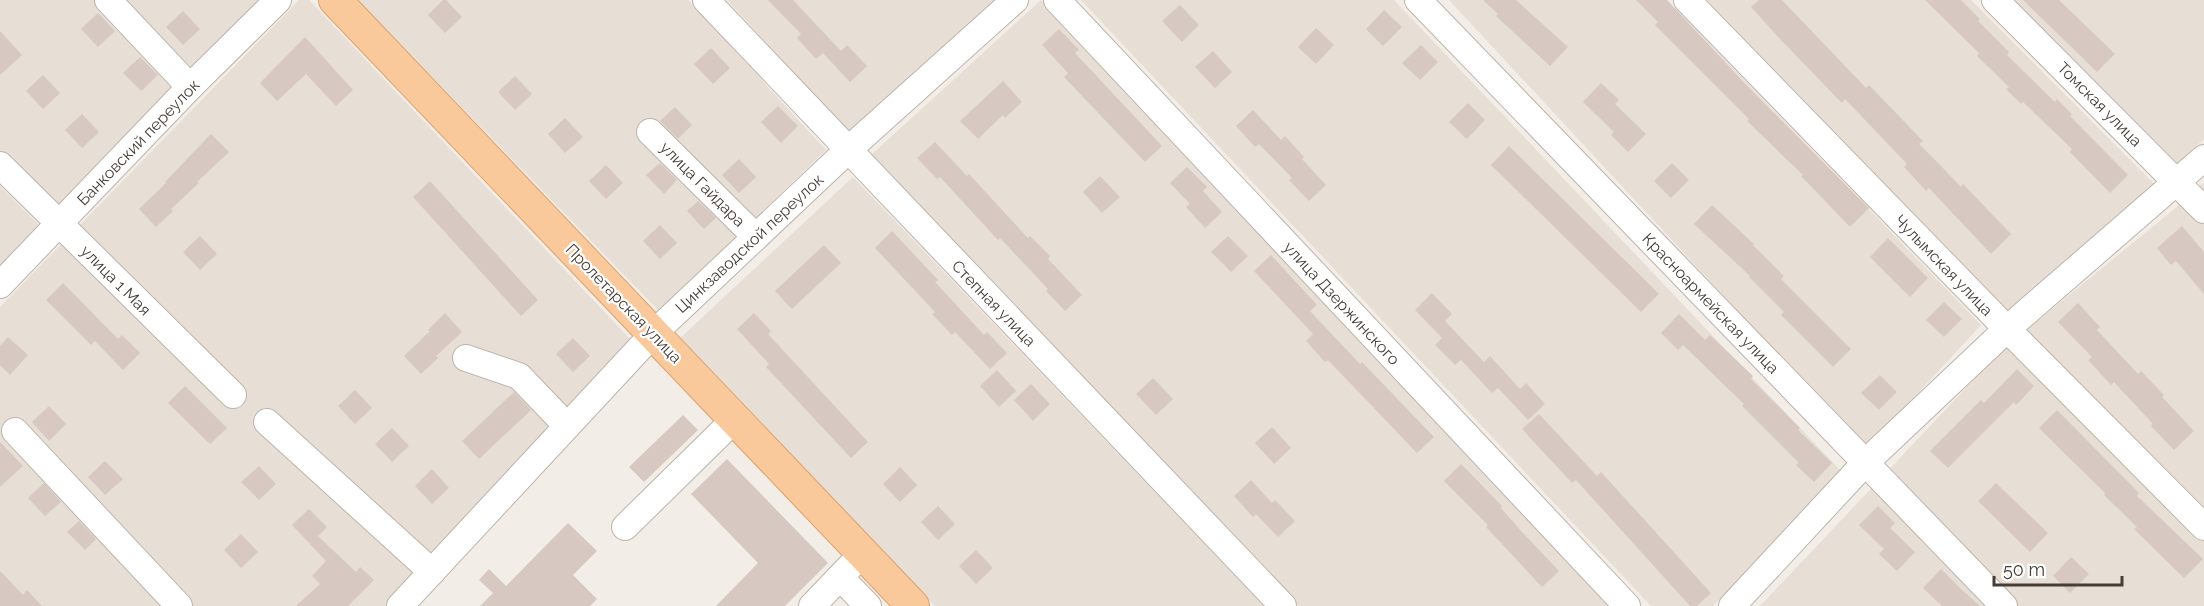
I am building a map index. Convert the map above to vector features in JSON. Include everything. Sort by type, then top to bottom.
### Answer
[{"type":"main road","name":"Пролетарская улица","points":[[335,0],[914,606]]},
{"type":"street","points":[[108,0],[190,87]]},
{"type":"street","name":"Банковский переулок","points":[[0,285],[190,87],[278,0]]},
{"type":"street","name":"Цинкзаводской переулок","points":[[400,606],[653,334],[848,150],[1015,0]]},
{"type":"street","name":"улица Дзержинского","points":[[1057,0],[1627,606]]},
{"type":"street","name":"Красноармейская улица","points":[[1418,0],[2004,606]]},
{"type":"street","name":"Чулымская улица","points":[[1687,0],[2204,527]]},
{"type":"street","name":"Томская улица","points":[[1995,0],[2204,210]]},
{"type":"street","name":"Степная улица","points":[[719,4],[848,150],[1283,606]]},
{"type":"street","name":"улица Гайдара","points":[[650,132],[756,237]]},
{"type":"street","points":[[1732,606],[1865,463],[2007,328],[2204,158]]},
{"type":"street","name":"улица 1 Мая","points":[[0,165],[233,395]]},
{"type":"street","points":[[466,358],[519,376],[567,426]]},
{"type":"street","points":[[625,527],[735,419]]},
{"type":"street","points":[[267,422],[432,572]]},
{"type":"street","points":[[15,431],[179,606]]},
{"type":"street","points":[[812,606],[863,554]]},
{"type":"street","points":[[840,577],[868,606]]},
{"type":"shaded area","points":[[0,0],[268,0],[61,213],[0,153]]},
{"type":"shaded area","points":[[299,0],[309,0],[633,342],[385,606],[0,606],[0,307]]},
{"type":"shaded area","points":[[358,0],[688,0],[826,150],[659,311]]},
{"type":"shaded area","points":[[727,0],[998,0],[850,133]]},
{"type":"shaded area","points":[[1041,0],[1608,606],[1298,606],[870,156]]},
{"type":"shaded area","points":[[1081,0],[1394,0],[1841,471],[1713,606],[1651,606]]},
{"type":"shaded area","points":[[1449,0],[1667,0],[1981,325],[1866,449]]},
{"type":"shaded area","points":[[1707,0],[1971,0],[2158,188],[2009,311]]},
{"type":"shaded area","points":[[2005,0],[2204,0],[2204,139],[2172,168]]},
{"type":"shaded area","points":[[853,177],[1264,606],[935,606],[679,339]]},
{"type":"shaded area","points":[[2204,182],[2204,606],[1760,606],[2002,350],[2178,206]]},
{"type":"shaded area","points":[[0,186],[43,229],[0,274]]},
{"type":"building","points":[[443,0],[446,0],[462,17],[445,33],[428,15]]},
{"type":"building","points":[[768,0],[793,0],[841,51],[847,45],[867,66],[850,82],[823,53],[816,59],[797,38],[801,34]]},
{"type":"building","points":[[1483,0],[1516,0],[1568,47],[1550,66],[1496,16],[1498,14]]},
{"type":"building","points":[[1636,0],[1667,0],[1749,88],[1869,208],[1850,227],[1801,176],[1803,175],[1747,121],[1749,119],[1655,25],[1658,22]]},
{"type":"building","points":[[1759,0],[1782,0],[1866,88],[1869,85],[1923,141],[1919,144],[1961,187],[1963,184],[2011,234],[1991,254],[1929,188],[1926,191],[1904,167],[1907,164],[1845,99],[1842,103],[1779,38],[1751,7]]},
{"type":"building","points":[[1925,0],[1961,0],[2009,52],[2007,55],[2055,102],[2057,99],[2072,114],[2070,116],[2128,175],[2110,193],[2070,152],[2072,149],[2023,102],[2021,104],[2006,89],[2009,87],[1977,56],[1979,53]]},
{"type":"building","points":[[2023,0],[2059,0],[2115,54],[2097,72]]},
{"type":"building","points":[[1180,5],[1199,25],[1182,42],[1162,21]]},
{"type":"building","points":[[1384,10],[1402,27],[1383,46],[1366,29]]},
{"type":"building","points":[[183,11],[200,29],[183,45],[166,27]]},
{"type":"building","points":[[98,13],[115,31],[98,47],[81,29]]},
{"type":"building","points":[[1316,28],[1334,45],[1316,64],[1298,47]]},
{"type":"building","points":[[1059,29],[1079,50],[1075,53],[1162,146],[1145,162],[1064,77],[1068,73],[1042,45]]},
{"type":"building","points":[[0,31],[22,55],[0,75]]},
{"type":"building","points":[[305,37],[353,90],[336,106],[306,74],[277,101],[260,83]]},
{"type":"building","points":[[1421,45],[1438,62],[1420,80],[1402,63]]},
{"type":"building","points":[[711,48],[730,68],[713,84],[694,64]]},
{"type":"building","points":[[1213,51],[1232,72],[1215,88],[1195,67]]},
{"type":"building","points":[[140,57],[158,75],[141,91],[123,73]]},
{"type":"building","points":[[43,75],[60,93],[43,109],[26,91]]},
{"type":"building","points":[[515,76],[532,94],[515,110],[498,92]]},
{"type":"building","points":[[1003,81],[1022,102],[1005,118],[1003,115],[978,139],[960,121]]},
{"type":"building","points":[[1601,83],[1619,100],[1615,104],[1646,134],[1628,152],[1611,135],[1614,132],[1583,102]]},
{"type":"building","points":[[1468,103],[1485,120],[1467,139],[1449,122]]},
{"type":"building","points":[[778,106],[798,126],[781,143],[761,122]]},
{"type":"building","points":[[675,107],[692,125],[678,139],[660,121]]},
{"type":"building","points":[[1253,110],[1281,140],[1285,136],[1326,185],[1309,201],[1289,180],[1292,178],[1259,144],[1255,147],[1236,126]]},
{"type":"building","points":[[82,114],[99,132],[82,148],[65,130]]},
{"type":"building","points":[[565,118],[583,137],[565,153],[548,134]]},
{"type":"building","points":[[211,134],[229,152],[197,182],[199,183],[171,209],[173,211],[156,227],[139,209]]},
{"type":"building","points":[[935,142],[967,176],[969,174],[1028,238],[1030,236],[1050,256],[1048,259],[1082,295],[1065,311],[1046,291],[1048,289],[1000,238],[998,240],[940,177],[937,179],[917,158]]},
{"type":"building","points":[[1509,146],[1659,294],[1641,312],[1491,165]]},
{"type":"building","points":[[739,159],[756,177],[739,193],[722,175]]},
{"type":"building","points":[[660,163],[677,180],[664,194],[646,175]]},
{"type":"building","points":[[1672,163],[1689,180],[1671,198],[1654,181]]},
{"type":"building","points":[[606,165],[623,183],[606,199],[589,181]]},
{"type":"building","points":[[1187,167],[1207,187],[1203,191],[1222,212],[1205,228],[1186,207],[1190,204],[1170,183]]},
{"type":"building","points":[[1100,176],[1120,197],[1102,213],[1083,192]]},
{"type":"building","points":[[430,181],[538,300],[521,316],[413,197]]},
{"type":"building","points":[[698,201],[716,218],[704,229],[687,211]]},
{"type":"building","points":[[1712,205],[1754,244],[1784,276],[1781,279],[1851,349],[1833,367],[1781,315],[1784,312],[1750,276],[1694,224]]},
{"type":"building","points":[[660,225],[677,243],[660,259],[643,241]]},
{"type":"building","points":[[2182,226],[2204,252],[2204,294],[2176,261],[2171,265],[2157,248]]},
{"type":"building","points":[[892,231],[938,280],[935,282],[984,335],[987,332],[1007,353],[990,369],[955,332],[952,335],[932,314],[935,312],[875,248]]},
{"type":"building","points":[[200,236],[217,254],[200,270],[183,252]]},
{"type":"building","points":[[1228,236],[1248,256],[1231,272],[1211,252]]},
{"type":"building","points":[[1888,238],[1928,278],[1910,297],[1870,257]]},
{"type":"building","points":[[824,245],[841,263],[792,309],[775,291]]},
{"type":"building","points":[[1271,255],[1317,305],[1310,311],[1434,437],[1417,453],[1328,360],[1325,362],[1306,341],[1313,334],[1254,271]]},
{"type":"building","points":[[63,283],[118,339],[122,335],[140,353],[123,370],[95,341],[91,345],[46,300]]},
{"type":"building","points":[[1432,293],[1452,314],[1445,321],[1484,362],[1490,356],[1520,389],[1526,383],[1545,404],[1528,420],[1498,388],[1492,393],[1461,360],[1455,365],[1435,345],[1442,338],[1415,310]]},
{"type":"building","points":[[1944,302],[1962,319],[1944,337],[1926,320]]},
{"type":"building","points":[[2078,303],[2100,327],[2097,330],[2138,374],[2141,371],[2194,431],[2174,450],[2114,382],[2111,385],[2088,360],[2092,357],[2058,322]]},
{"type":"building","points":[[445,313],[462,332],[436,356],[438,358],[421,374],[404,356]]},
{"type":"building","points":[[754,313],[771,331],[768,334],[868,442],[851,458],[766,367],[769,364],[737,329]]},
{"type":"building","points":[[1679,314],[1705,340],[1710,335],[1753,376],[1751,379],[1832,463],[1814,482],[1796,465],[1799,463],[1742,406],[1744,404],[1683,345],[1678,350],[1661,333]]},
{"type":"building","points":[[8,337],[28,355],[10,375],[0,365],[0,346]]},
{"type":"building","points":[[573,338],[590,356],[573,372],[556,354]]},
{"type":"building","points":[[2017,369],[2034,386],[2016,405],[2014,402],[1948,468],[1930,451],[1981,400],[1984,403]]},
{"type":"building","points":[[997,370],[1016,391],[999,407],[980,386]]},
{"type":"building","points":[[1880,375],[1897,392],[1879,410],[1861,393]]},
{"type":"building","points":[[1153,378],[1173,399],[1156,415],[1136,394]]},
{"type":"building","points":[[1031,384],[1050,404],[1033,421],[1014,400]]},
{"type":"building","points":[[185,386],[227,428],[210,444],[168,403]]},
{"type":"building","points":[[355,390],[372,408],[355,424],[338,406]]},
{"type":"building","points":[[514,392],[531,410],[479,459],[462,441]]},
{"type":"building","points":[[49,406],[66,424],[49,441],[32,422]]},
{"type":"building","points":[[2057,410],[2139,493],[2137,496],[2203,559],[2184,578],[2134,529],[2137,527],[2104,495],[2105,493],[2039,428]]},
{"type":"building","points":[[1539,414],[1597,476],[1601,472],[1711,593],[1697,606],[1690,606],[1576,480],[1572,483],[1522,429]]},
{"type":"building","points":[[683,415],[698,430],[644,482],[629,467]]},
{"type":"building","points":[[1272,427],[1291,448],[1274,464],[1255,443]]},
{"type":"building","points":[[392,428],[409,446],[392,462],[375,444]]},
{"type":"building","points":[[0,442],[23,466],[0,487]]},
{"type":"building","points":[[727,459],[828,563],[785,606],[716,606],[758,563],[691,494]]},
{"type":"building","points":[[105,461],[123,479],[105,495],[88,477]]},
{"type":"building","points":[[1461,464],[1502,506],[1501,508],[1522,532],[1559,571],[1542,587],[1486,527],[1488,525],[1444,481]]},
{"type":"building","points":[[259,466],[276,484],[259,500],[241,482]]},
{"type":"building","points":[[900,467],[917,485],[900,502],[883,484]]},
{"type":"building","points":[[432,469],[449,488],[432,504],[415,486]]},
{"type":"building","points":[[1251,480],[1272,503],[1275,500],[1295,521],[1278,537],[1256,514],[1253,517],[1234,496]]},
{"type":"building","points":[[44,483],[61,502],[45,516],[28,498]]},
{"type":"building","points":[[1996,483],[2048,533],[2030,552],[1978,501]]},
{"type":"building","points":[[938,506],[955,524],[938,540],[921,522]]},
{"type":"building","points":[[1878,506],[1895,523],[1890,528],[1915,552],[1897,571],[1879,554],[1884,549],[1859,525]]},
{"type":"building","points":[[309,509],[327,527],[318,536],[356,572],[360,567],[374,580],[348,606],[296,606],[320,584],[312,576],[326,561],[292,525]]},
{"type":"building","points":[[79,521],[96,539],[85,550],[67,532]]},
{"type":"building","points":[[568,523],[597,551],[573,575],[597,599],[590,606],[480,606],[493,593],[479,580],[489,569],[506,586]]},
{"type":"building","points":[[241,534],[258,552],[241,568],[224,550]]},
{"type":"building","points":[[976,550],[993,568],[976,584],[959,566]]},
{"type":"building","points":[[2071,557],[2089,574],[2070,593],[2053,576]]},
{"type":"building","points":[[1941,569],[1980,606],[1942,606],[1923,588]]},
{"type":"building","points":[[0,571],[23,595],[27,590],[42,606],[0,606]]}]
